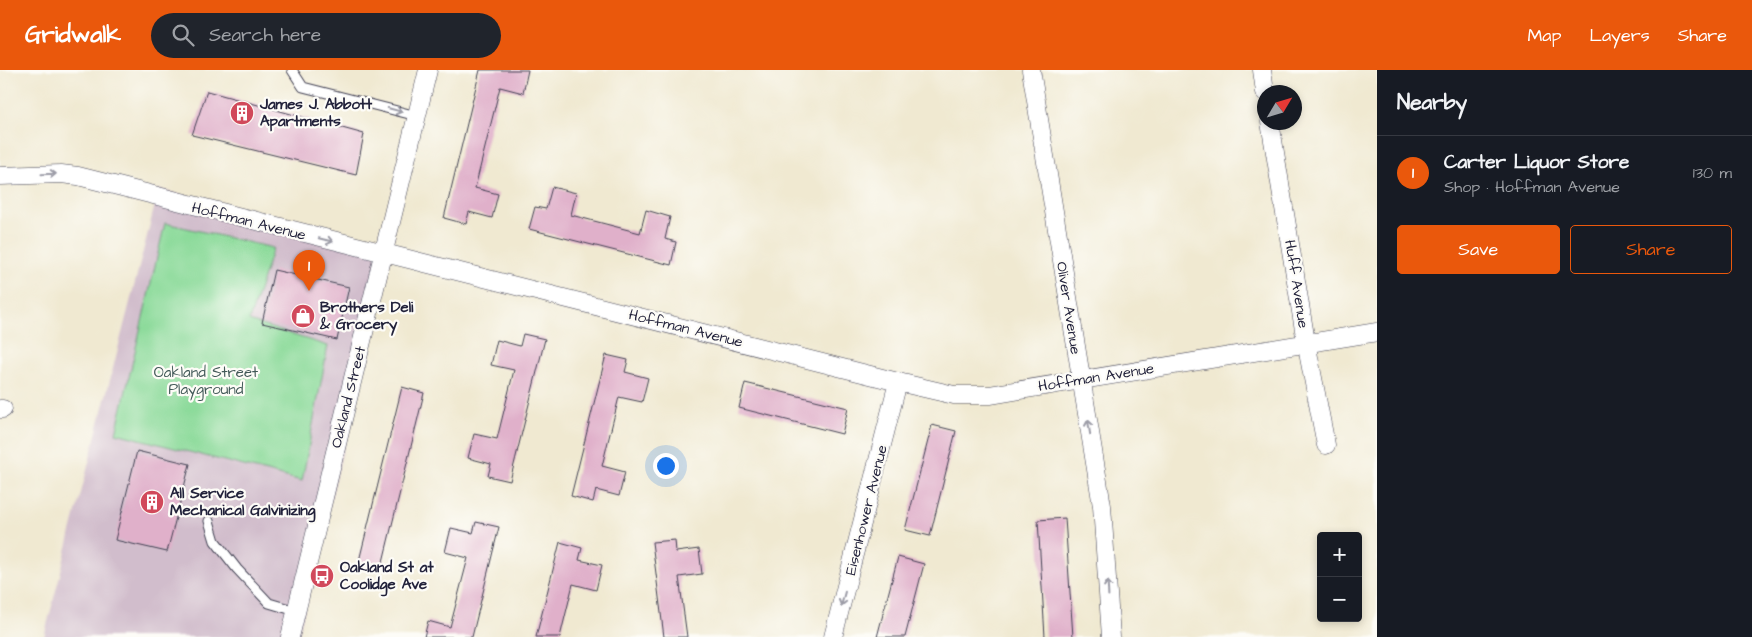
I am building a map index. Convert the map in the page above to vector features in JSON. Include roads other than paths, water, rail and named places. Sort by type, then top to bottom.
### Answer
[{"type":"street","name":"Oakland Street","points":[[290,637],[428,70]]},
{"type":"street","name":"Oliver Avenue","points":[[1031,70],[1102,506],[1111,637]]},
{"type":"street","points":[[1262,70],[1264,85]]},
{"type":"street","name":"Huff Avenue","points":[[1271,130],[1306,342],[1326,445]]},
{"type":"street","name":"Hoffman Avenue","points":[[0,176],[62,174],[78,176],[898,382],[962,396],[990,395],[1306,342],[1377,332]]},
{"type":"street","name":"Eisenhower Avenue","points":[[833,637],[898,382]]},
{"type":"lane","points":[[292,70],[303,87],[417,116]]},
{"type":"lane","points":[[209,521],[215,541],[237,569],[269,603],[296,611]]},
{"type":"place","name":"James J. Abbott Apartments","points":[[242,113]]},
{"type":"place","name":"Carter Liquor Store","points":[[309,291]]},
{"type":"place","name":"Brothers Deli & Grocery","points":[[303,316]]},
{"type":"place","name":"All Service Mechanical Galvinizing","points":[[152,502]]},
{"type":"place","name":"Oakland St at Coolidge Ave","points":[[322,576]]},
{"type":"park label","name":"Oakland Street Playground","points":[[206,380]]}]
